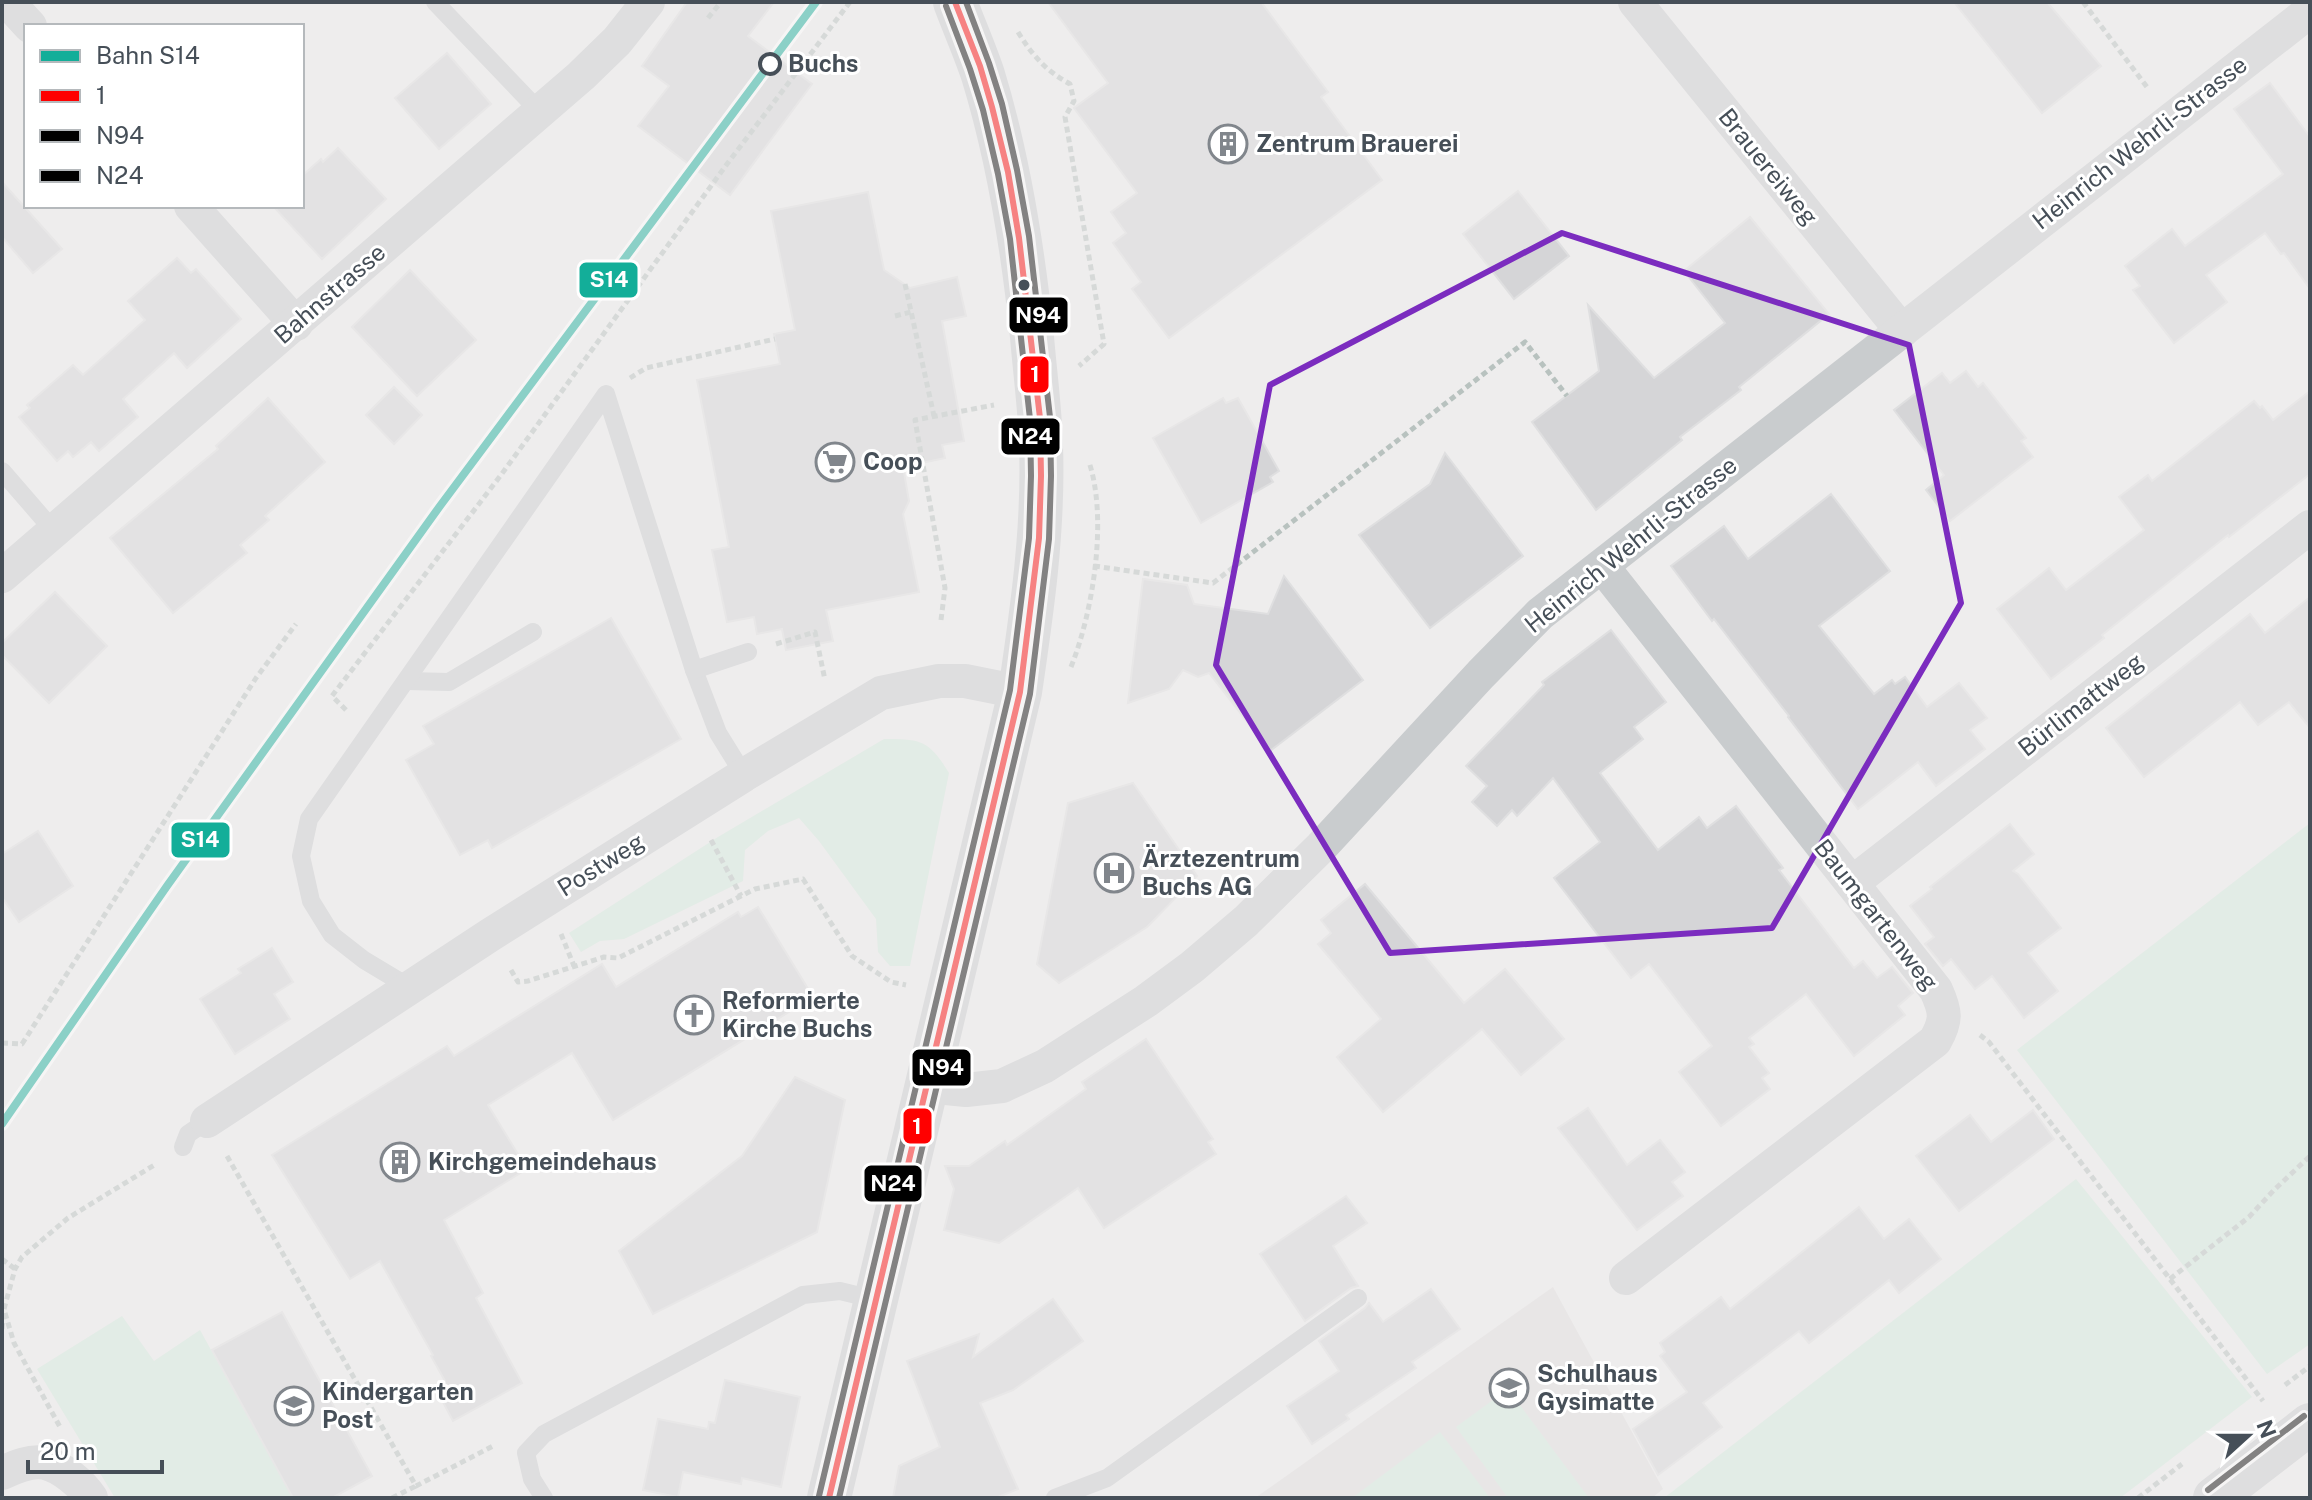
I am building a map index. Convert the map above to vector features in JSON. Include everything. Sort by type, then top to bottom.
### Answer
[{"type":"main road","points":[[829,1498],[1020,692],[1033,601],[1040,518],[1041,447],[1027,285],[1014,207],[983,75],[955,2]]},
{"type":"street","points":[[8,2],[28,24]]},
{"type":"street","name":"Bahnstrasse","points":[[2,576],[540,112],[617,41],[648,2]]},
{"type":"street","name":"Brauereiweg","points":[[1635,2],[1902,331]]},
{"type":"street","name":"Heinrich Wehrli-Strasse","points":[[926,1086],[966,1090],[1002,1086],[1045,1066],[1146,1001],[1192,967],[1246,921],[1321,847],[1540,614],[2310,11]]},
{"type":"street","points":[[193,208],[296,324]]},
{"type":"street","name":"Bürlimattweg","points":[[1852,883],[2310,527]]},
{"type":"street","name":"Baumgartenweg","points":[[1602,566],[1936,990],[1945,1008],[1943,1026],[1935,1041],[1626,1278]]},
{"type":"street","name":"Postweg","points":[[207,1121],[409,987],[744,775],[881,693],[939,681],[965,681],[1020,692]]},
{"type":"street","points":[[2214,1498],[2310,1424]]},
{"type":"street","points":[[2,1473],[19,1465],[45,1463],[63,1472],[88,1493]]},
{"type":"lane","points":[[435,2],[540,112]]},
{"type":"lane","points":[[409,987],[364,960],[332,935],[311,901],[301,856],[309,819],[606,394]]},
{"type":"lane","points":[[606,394],[694,670],[718,733],[744,775]]},
{"type":"lane","points":[[2,471],[54,531]]},
{"type":"lane","points":[[407,681],[449,682],[533,632]]},
{"type":"lane","points":[[694,670],[748,652]]},
{"type":"lane","points":[[183,1147],[188,1134],[207,1121]]},
{"type":"lane","points":[[544,1498],[532,1479],[526,1453],[544,1434],[803,1295],[840,1291],[877,1300]]},
{"type":"lane","points":[[1055,1498],[1107,1478],[1358,1298]]},
{"type":"path","points":[[708,18],[721,2]]},
{"type":"path","points":[[368,734],[332,696],[501,475],[718,176],[850,2]]},
{"type":"path","points":[[2083,2],[2171,118]]},
{"type":"path","points":[[941,620],[945,588],[915,420],[1038,400],[1104,344],[1065,117],[1074,101],[1070,84],[1051,73],[1032,54],[1013,24]]},
{"type":"path","points":[[905,284],[934,416]]},
{"type":"path","points":[[895,316],[911,312]]},
{"type":"path","points":[[606,394],[646,368],[775,339]]},
{"type":"path","points":[[1094,566],[1213,583],[1525,342],[1567,396]]},
{"type":"path","points":[[1070,670],[1091,605],[1098,518],[1091,470]]},
{"type":"path","points":[[2,1043],[22,1044],[256,678],[296,624]]},
{"type":"path","points":[[748,652],[815,632],[823,677],[829,688]]},
{"type":"path","points":[[714,846],[741,896]]},
{"type":"path","points":[[528,981],[604,957],[618,958],[755,889],[803,879],[852,956],[898,984]]},
{"type":"path","points":[[566,942],[574,966]]},
{"type":"path","points":[[891,982],[948,994]]},
{"type":"path","points":[[1945,1008],[1989,1042],[2263,1401]]},
{"type":"path","points":[[207,1121],[416,1486]]},
{"type":"path","points":[[2,1329],[15,1269],[22,1257],[68,1218],[183,1147]]},
{"type":"path","points":[[2170,1279],[2249,1217],[2310,1156]]},
{"type":"path","points":[[2,1259],[15,1269]]},
{"type":"path","points":[[4,1309],[14,1343],[72,1449],[88,1493]]},
{"type":"path","points":[[392,1498],[498,1443],[526,1453]]},
{"type":"highlighted area","points":[[1562,233],[1909,345],[1961,603],[1772,928],[1390,953],[1216,665],[1270,385]]},
{"type":"shaded area","name":"Schulhaus Gysimatte","points":[[1553,1287],[1663,1489],[1652,1498],[1255,1498]]},
{"type":"green space","points":[[884,739],[923,744],[936,754],[949,773],[910,966],[890,966],[878,952],[876,919],[799,818],[768,831],[745,850],[743,881],[624,939],[600,941],[581,952],[569,933],[718,837]]},
{"type":"green space","points":[[2310,823],[2310,1344],[2267,1374],[2017,1050]]},
{"type":"green space","points":[[2076,1179],[2252,1397],[2120,1498],[1664,1498]]},
{"type":"green space","points":[[122,1316],[154,1361],[200,1330],[293,1498],[115,1498],[37,1369]]},
{"type":"green space","points":[[1508,1389],[1589,1498],[1508,1498],[1456,1427]]},
{"type":"green space","points":[[1440,1432],[1490,1498],[1352,1498]]},
{"type":"building","points":[[687,2],[774,2],[748,36],[812,84],[730,195],[638,126],[669,86],[642,66]]},
{"type":"building","name":"Zentrum Brauerei","points":[[1048,2],[1261,2],[1328,92],[1321,97],[1382,180],[1169,338],[1132,289],[1141,282],[1113,243],[1126,233],[1111,212],[1137,193],[1074,108],[1108,83]]},
{"type":"building","points":[[1954,2],[2047,2],[2101,66],[2042,113]]},
{"type":"building","points":[[447,53],[491,104],[439,149],[395,98]]},
{"type":"building","points":[[2270,83],[2310,137],[2310,289],[2265,233],[2206,275],[2227,302],[2174,343],[2133,290],[2140,286],[2125,266],[2172,229],[2185,246],[2283,174],[2234,109]]},
{"type":"building","points":[[338,148],[386,199],[322,259],[275,208],[304,208],[304,174],[321,159],[323,162]]},
{"type":"building","points":[[2,182],[62,249],[33,273],[2,237]]},
{"type":"building","points":[[1518,191],[1569,256],[1514,299],[1463,234]]},
{"type":"building","points":[[868,192],[884,270],[910,288],[957,277],[966,316],[942,321],[964,441],[942,445],[945,458],[903,467],[909,501],[903,514],[919,592],[826,610],[833,641],[786,650],[782,629],[757,634],[754,617],[727,622],[712,550],[729,547],[697,380],[780,364],[774,334],[795,330],[771,211]]},
{"type":"building","points":[[1750,217],[1829,314],[1596,510],[1532,422],[1599,371],[1588,305],[1654,378],[1725,323],[1684,271]]},
{"type":"building","points":[[177,258],[191,273],[196,269],[241,319],[187,368],[174,353],[123,399],[138,417],[99,451],[91,442],[73,457],[68,451],[57,461],[19,417],[30,408],[27,405],[73,365],[83,375],[145,320],[128,301]]},
{"type":"building","points":[[410,270],[476,340],[417,396],[352,327]]},
{"type":"building","points":[[1966,371],[1978,387],[1983,383],[2026,438],[2021,441],[2033,457],[1950,521],[1926,490],[1944,475],[1894,410],[1942,373],[1950,383]]},
{"type":"building","points":[[394,387],[422,415],[394,444],[366,415]]},
{"type":"building","points":[[2310,391],[2310,474],[2228,535],[2051,679],[1997,609],[2049,568],[2066,590],[2144,530],[2119,497],[2148,475],[2152,481],[2254,401],[2273,420]]},
{"type":"building","points":[[268,398],[325,462],[265,516],[269,520],[240,545],[247,553],[173,613],[110,538],[218,449],[216,446]]},
{"type":"building","points":[[1223,398],[1226,403],[1238,398],[1279,471],[1270,477],[1273,482],[1201,523],[1153,438]]},
{"type":"building","points":[[1445,453],[1523,556],[1430,628],[1359,535],[1430,484]]},
{"type":"building","points":[[1831,494],[1890,571],[1819,626],[1874,694],[1892,680],[1895,684],[1905,677],[1927,707],[1959,683],[1987,718],[1970,730],[1985,749],[1936,786],[1918,762],[1858,809],[1671,566],[1724,526],[1748,559]]},
{"type":"building","points":[[1284,576],[1363,680],[1270,751],[1209,673],[1198,677],[1183,670],[1169,689],[1128,703],[1143,579],[1187,585],[1194,604],[1268,614]]},
{"type":"building","points":[[55,592],[107,646],[49,703],[2,655],[2,643]]},
{"type":"building","points":[[2310,597],[2310,728],[2289,702],[2258,725],[2240,702],[2144,777],[2106,728],[2250,614],[2265,633]]},
{"type":"building","points":[[611,618],[681,739],[492,848],[488,840],[460,855],[406,760],[434,744],[423,726]]},
{"type":"building","points":[[1611,630],[1666,702],[1634,727],[1643,739],[1600,773],[1658,850],[1699,817],[1707,828],[1736,806],[1783,868],[1779,870],[1854,968],[1863,961],[1877,978],[1892,967],[1913,993],[1898,1006],[1905,1015],[1854,1056],[1806,994],[1749,1038],[1754,1044],[1749,1047],[1769,1073],[1762,1078],[1770,1089],[1721,1126],[1679,1072],[1712,1046],[1649,964],[1631,978],[1554,878],[1600,842],[1553,778],[1517,816],[1512,810],[1497,826],[1472,802],[1487,786],[1466,766],[1544,685],[1542,682]]},
{"type":"building","points":[[1133,783],[1197,876],[1147,927],[1059,983],[1037,964],[1068,803]]},
{"type":"building","points":[[2010,824],[2034,854],[2013,871],[2061,928],[2028,953],[2058,991],[2024,1018],[1992,976],[1975,989],[1951,959],[1943,966],[1925,944],[1934,937],[1910,906]]},
{"type":"building","points":[[38,831],[73,886],[19,922],[2,897],[2,854]]},
{"type":"building","points":[[1365,884],[1464,1003],[1505,969],[1564,1039],[1521,1075],[1482,1029],[1383,1112],[1337,1057],[1381,1019],[1318,944],[1331,933],[1321,920]]},
{"type":"building","points":[[758,907],[810,992],[793,1002],[797,1007],[613,1120],[572,1053],[488,1105],[527,1169],[444,1220],[483,1293],[476,1298],[522,1383],[453,1421],[435,1387],[445,1381],[380,1261],[350,1279],[272,1155],[447,1046],[454,1056],[602,964],[616,987],[738,912],[741,917]]},
{"type":"building","points":[[272,948],[293,982],[274,994],[290,1019],[235,1054],[200,999],[241,973],[238,969]]},
{"type":"building","points":[[1146,1039],[1213,1139],[1208,1142],[1216,1154],[1104,1228],[1078,1188],[999,1243],[944,1230],[954,1189],[945,1166],[969,1166],[1005,1141],[1007,1145],[1086,1089],[1082,1082]]},
{"type":"building","points":[[795,1077],[845,1100],[817,1232],[653,1314],[619,1251],[742,1156]]},
{"type":"building","points":[[1588,1108],[1627,1165],[1660,1140],[1685,1172],[1672,1182],[1683,1196],[1637,1230],[1558,1128]]},
{"type":"building","points":[[2033,1110],[2054,1139],[1959,1211],[1916,1156],[1970,1115],[1991,1142]]},
{"type":"building","points":[[1346,1196],[1367,1223],[1333,1246],[1358,1286],[1305,1321],[1260,1254]]},
{"type":"building","points":[[1859,1207],[1884,1239],[1909,1219],[1941,1259],[1899,1293],[1889,1280],[1809,1343],[1799,1331],[1703,1403],[1722,1427],[1658,1475],[1633,1429],[1687,1392],[1660,1356],[1665,1352],[1660,1343],[1721,1297],[1730,1309]]},
{"type":"building","points":[[1431,1289],[1460,1329],[1412,1362],[1416,1368],[1346,1415],[1349,1419],[1312,1444],[1287,1406],[1339,1371],[1319,1341],[1369,1303],[1383,1322]]},
{"type":"building","points":[[1053,1299],[1083,1341],[1013,1390],[980,1403],[1018,1489],[996,1498],[893,1498],[899,1466],[940,1447],[907,1361],[979,1334],[973,1357]]},
{"type":"building","points":[[282,1312],[372,1476],[332,1498],[293,1498],[212,1350]]},
{"type":"building","points":[[725,1380],[800,1397],[781,1487],[742,1478],[741,1484],[683,1472],[678,1497],[643,1490],[658,1419],[708,1429],[709,1422],[715,1423]]},
{"type":"rail line","name":"S14","points":[[2,1124],[167,886],[440,506],[816,2]]},
{"type":"transit line","name":"1","points":[[829,1498],[1020,692],[1039,538],[1040,418],[1019,238],[1008,172],[992,107],[955,2]]},
{"type":"transit line","name":"N94","points":[[839,1498],[1030,694],[1049,539],[1050,417],[1029,236],[1002,104],[966,2]]},
{"type":"transit line","name":"N24","points":[[819,1496],[1010,690],[1029,538],[1030,419],[1010,239],[983,110],[946,6]]},
{"type":"transit line","name":"N24","points":[[2208,1490],[2304,1416]]},
{"type":"place","name":"Buchs","points":[[770,64]]},
{"type":"place","name":"Zentrum Brauerei","points":[[1228,144]]},
{"type":"place","name":"Coop","points":[[835,462]]},
{"type":"place","name":"Ärztezentrum Buchs AG","points":[[1114,873]]},
{"type":"place","name":"Reformierte Kirche Buchs","points":[[694,1015]]},
{"type":"place","name":"Kirchgemeindehaus","points":[[400,1162]]},
{"type":"place","name":"Schulhaus Gysimatte","points":[[1509,1388]]},
{"type":"place","name":"Kindergarten Post","points":[[294,1406]]}]
